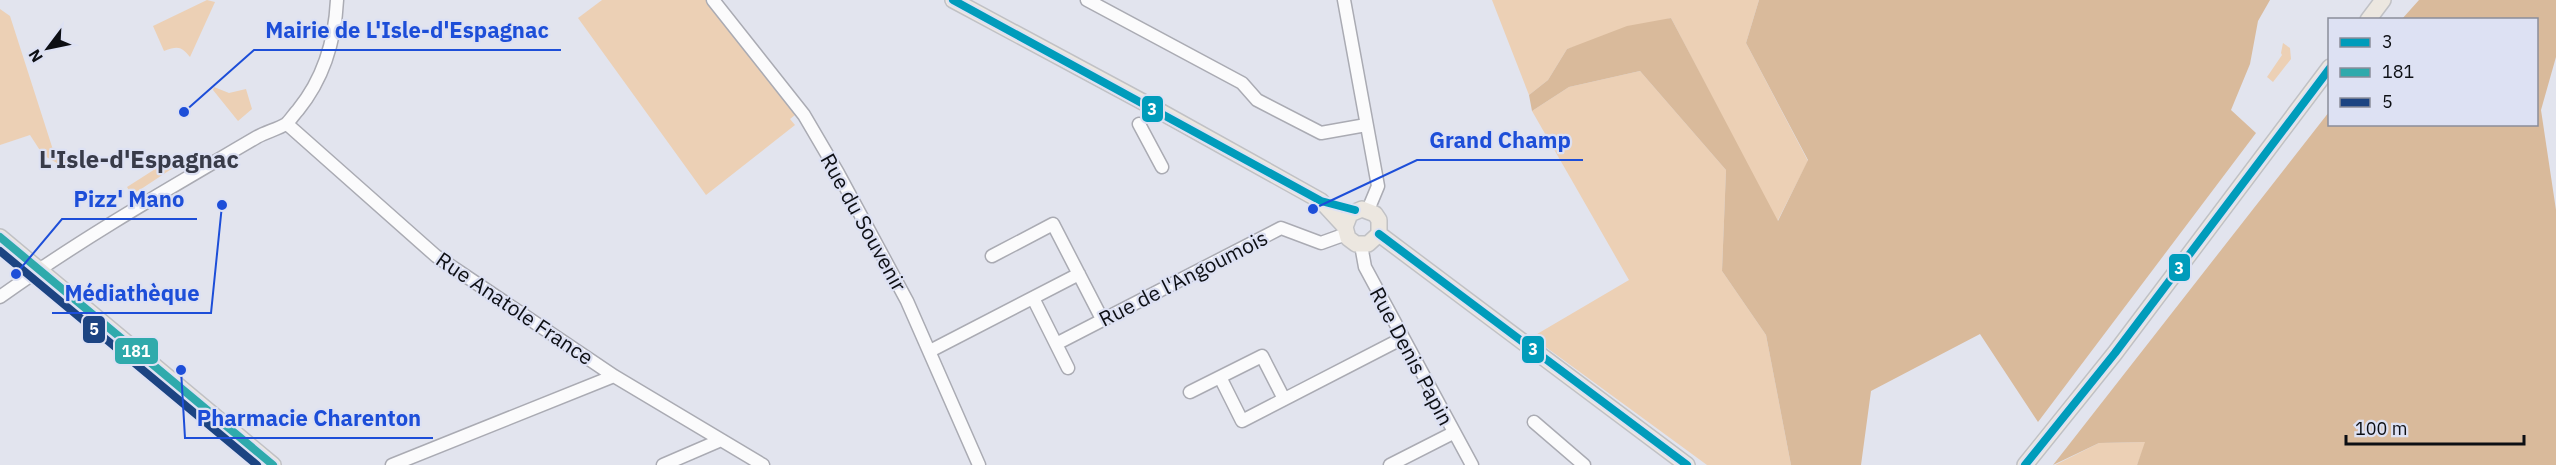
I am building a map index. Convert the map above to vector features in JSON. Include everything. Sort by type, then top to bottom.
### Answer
[{"type":"main road","points":[[953,0],[1321,201],[1362,210],[1379,219],[1379,234],[1375,240],[1361,245],[1352,241],[1321,201]]},
{"type":"main road","points":[[2370,18],[2383,0]]},
{"type":"main road","points":[[2025,465],[2121,346],[2328,70]]},
{"type":"main road","points":[[1345,230],[1350,214],[1362,210]]},
{"type":"main road","points":[[1379,234],[1687,465]]},
{"type":"main road","points":[[0,237],[273,465]]},
{"type":"street","points":[[0,297],[38,270],[134,210],[258,137],[286,124],[310,96],[321,74],[333,32],[337,0]]},
{"type":"street","name":"Rue du Souvenir","points":[[713,0],[804,116],[907,301],[979,465]]},
{"type":"street","points":[[1087,0],[1242,83],[1257,100],[1321,133],[1366,125]]},
{"type":"street","points":[[1344,0],[1378,186],[1362,210]]},
{"type":"street","name":"Rue Anatole France","points":[[286,124],[436,256],[614,376],[763,465]]},
{"type":"street","points":[[1139,124],[1162,167]]},
{"type":"street","points":[[992,256],[1053,224],[1102,319]]},
{"type":"street","name":"Rue de l'Angoumois","points":[[1056,344],[1281,228],[1321,243],[1345,230]]},
{"type":"street","name":"Rue Denis Papin","points":[[1361,245],[1365,267],[1472,465]]},
{"type":"street","points":[[930,351],[1079,274]]},
{"type":"street","points":[[1034,298],[1068,368]]},
{"type":"street","points":[[1220,377],[1242,421],[1403,338]]},
{"type":"street","points":[[1190,392],[1262,356],[1284,399]]},
{"type":"street","points":[[392,465],[614,376]]},
{"type":"street","points":[[1534,422],[1584,465]]},
{"type":"street","points":[[1390,465],[1454,433]]},
{"type":"street","points":[[663,465],[721,440]]},
{"type":"shaded area","points":[[207,0],[215,2],[190,57],[179,48],[164,51],[153,26]]},
{"type":"shaded area","points":[[602,0],[706,0],[795,115],[790,119],[795,125],[706,195],[578,18]]},
{"type":"shaded area","points":[[1492,0],[1759,0],[1746,43],[1808,161],[1777,222],[1671,18],[1567,49],[1548,80],[1529,95]]},
{"type":"shaded area","points":[[1759,0],[2270,0],[2258,21],[2250,64],[2231,110],[2256,133],[2038,422],[1980,334],[1871,391],[1861,465],[1791,465],[1766,335],[1722,271],[1726,170],[1640,71],[1569,87],[1532,111],[1529,95],[1548,80],[1567,49],[1627,26],[1671,18],[1778,221],[1808,160],[1746,43]]},
{"type":"shaded area","points":[[2419,0],[2556,0],[2556,57],[2541,110],[2556,210],[2556,465],[2137,465],[2145,442],[2099,443],[2053,465],[2328,113],[2328,126],[2538,126],[2538,18],[2403,18]]},
{"type":"shaded area","points":[[0,9],[10,16],[55,156],[64,150],[72,160],[64,167],[43,155],[30,135],[0,145]]},
{"type":"shaded area","points":[[2283,43],[2290,48],[2291,59],[2273,82],[2267,77],[2282,55]]},
{"type":"shaded area","points":[[1640,71],[1726,170],[1722,271],[1766,335],[1791,465],[1707,465],[1532,337],[1629,280],[1532,111],[1569,87]]},
{"type":"shaded area","points":[[214,87],[229,93],[246,89],[252,109],[238,121],[213,90]]},
{"type":"shaded area","points":[[174,157],[179,164],[132,195],[127,187]]},
{"type":"shaded area","points":[[2146,442],[2137,465],[2055,465],[2099,443]]},
{"type":"transit line","name":"3","points":[[953,0],[1321,201],[1355,210]]},
{"type":"transit line","name":"3","points":[[2025,465],[2115,353],[2328,71]]},
{"type":"transit line","name":"3","points":[[1379,234],[1687,465]]},
{"type":"transit line","name":"181","points":[[0,237],[273,465]]},
{"type":"transit line","name":"5","points":[[0,251],[257,465]]},
{"type":"place","name":"Mairie de L'Isle-d'Espagnac","points":[[184,112]]},
{"type":"place","name":"Médiathèque","points":[[222,205]]},
{"type":"place","name":"Grand Champ","points":[[1313,209]]},
{"type":"place","name":"Pizz' Mano","points":[[16,274]]},
{"type":"place","name":"Pharmacie Charenton","points":[[181,370]]},
{"type":"district","name":"L'Isle-d'Espagnac","points":[[139,159]]}]
